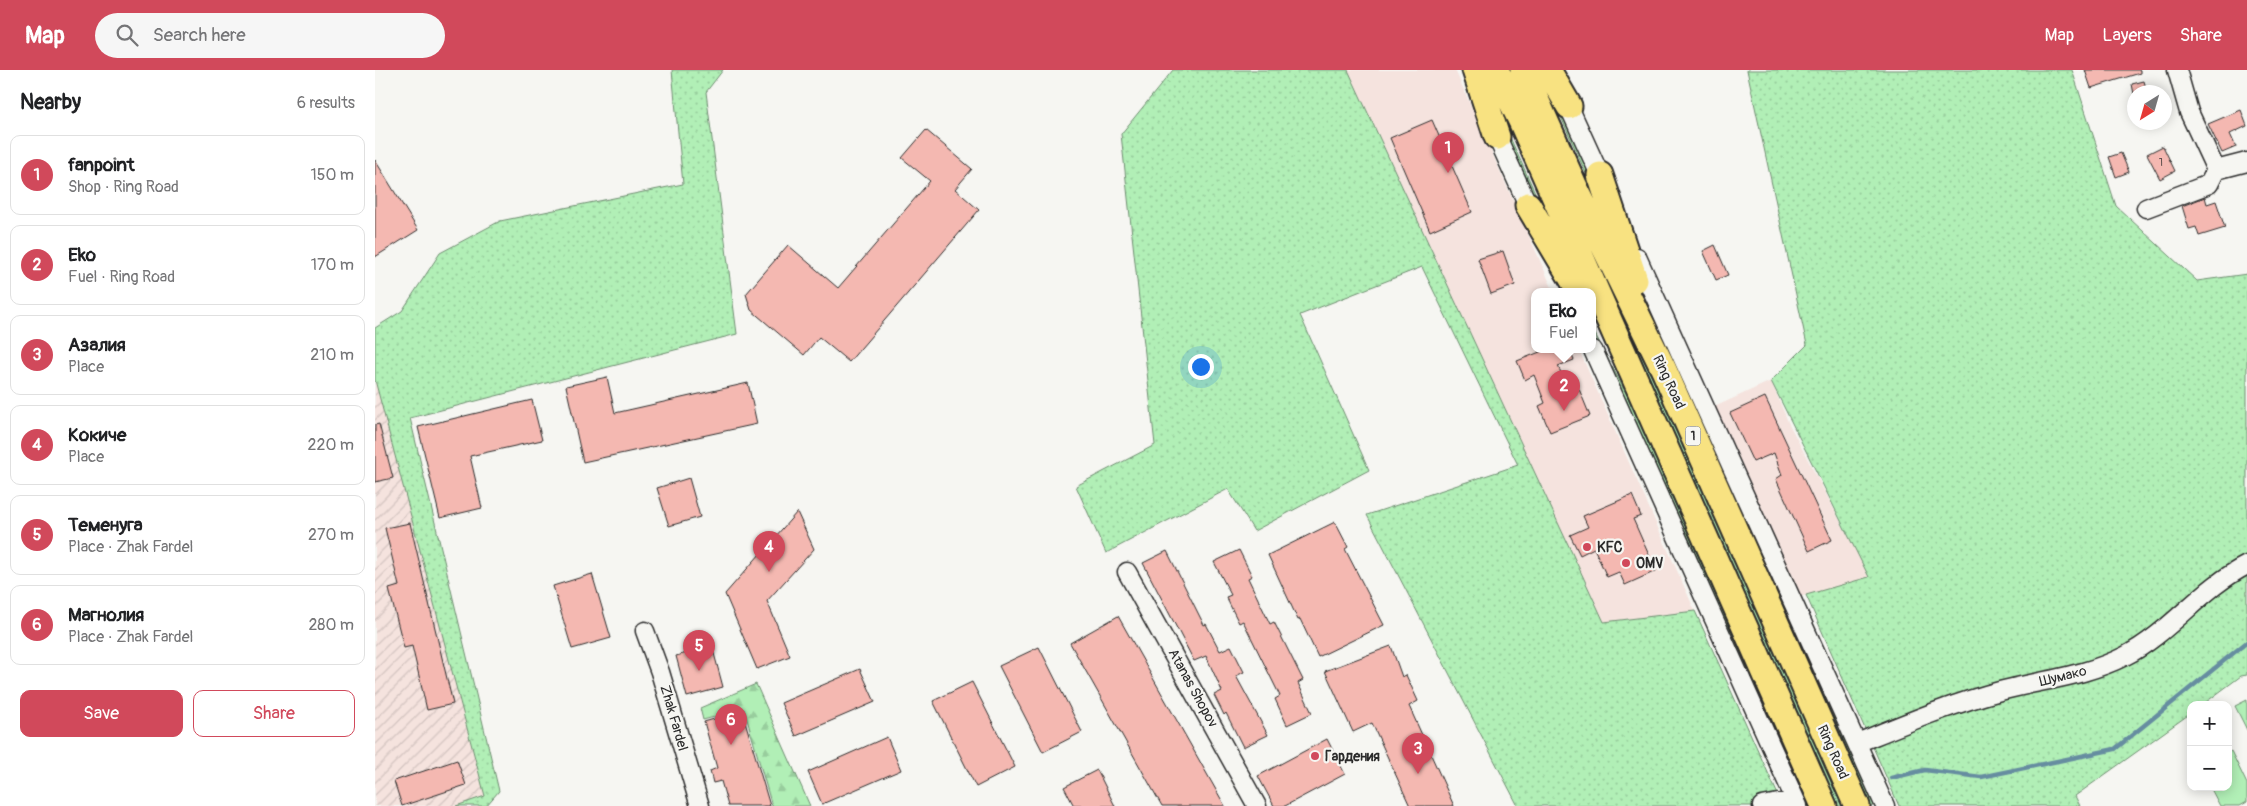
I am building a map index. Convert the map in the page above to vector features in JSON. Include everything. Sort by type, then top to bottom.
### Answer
[{"type":"highway","points":[[1475,70],[1497,138]]},
{"type":"highway","name":"1","points":[[1496,70],[1521,121],[1594,288]]},
{"type":"highway","name":"Ring Road","points":[[1523,70],[1575,187],[1664,370],[1857,806]]},
{"type":"highway","points":[[1548,70],[1569,106]]},
{"type":"highway","points":[[1600,176],[1664,370]]},
{"type":"highway","points":[[1528,205],[1578,288]]},
{"type":"highway","name":"1","points":[[1596,292],[1824,806]]},
{"type":"highway","points":[[1596,319],[1643,399]]},
{"type":"street","points":[[1467,70],[1565,288]]},
{"type":"street","points":[[1553,70],[1885,806]]},
{"type":"street","points":[[2177,70],[2189,112],[2216,170]]},
{"type":"street","points":[[2146,208],[2209,184],[2216,170],[2247,162]]},
{"type":"street","points":[[1594,353],[1796,803],[1762,806]]},
{"type":"street","name":"Шумако","points":[[1857,743],[1944,708],[2001,691],[2072,675],[2126,655],[2160,631],[2221,581],[2247,566]]},
{"type":"street","name":"Atanas Shopov","points":[[1127,572],[1257,806]]},
{"type":"street","name":"Zhak Fardel","points":[[645,631],[660,672],[700,806]]},
{"type":"shaded area","points":[[1348,70],[1455,70],[1552,288],[1531,288],[1531,353],[1580,353],[1695,611],[1604,622]]},
{"type":"shaded area","points":[[375,380],[485,796],[456,806],[375,806]]},
{"type":"shaded area","points":[[1771,381],[1789,424],[1870,577],[1796,598],[1712,408]]},
{"type":"green space","points":[[672,70],[723,70],[706,92],[737,334],[410,418],[499,791],[486,806],[456,806],[485,796],[375,380],[375,328],[402,311],[440,253],[500,221],[683,184]]},
{"type":"green space","points":[[1173,70],[1348,70],[1604,622],[1695,611],[1783,806],[1518,806],[1367,515],[1518,465],[1422,267],[1300,315],[1369,470],[1254,531],[1228,489],[1106,553],[1076,486],[1155,445],[1121,134]]},
{"type":"green space","points":[[1507,70],[1514,70],[1844,806],[1837,806]]},
{"type":"green space","points":[[1747,70],[2072,70],[2116,206],[2197,281],[2247,274],[2247,675],[2241,676],[2207,701],[2187,701],[2187,716],[2075,796],[2080,806],[1899,806],[1806,595],[1869,577],[1771,381],[1807,345]]},
{"type":"green space","points":[[1543,76],[1564,115],[1582,155],[1614,237]]},
{"type":"green space","points":[[1493,100],[1562,252],[1509,148]]},
{"type":"green space","points":[[1652,309],[1876,806],[1870,806],[1680,381]]},
{"type":"green space","points":[[1596,336],[1627,395],[1811,806],[1805,806]]},
{"type":"green space","points":[[756,684],[810,806],[772,806],[744,709],[703,720],[700,708]]},
{"type":"green space","points":[[2247,700],[2247,730],[2235,706]]},
{"type":"green space","points":[[2232,753],[2247,784],[2247,802],[2240,806],[2220,806],[2212,791],[2232,791]]},
{"type":"building","points":[[2085,70],[2140,70],[2140,73],[2091,88]]},
{"type":"building","points":[[2144,81],[2145,85],[2132,85]]},
{"type":"building","points":[[2241,110],[2247,126],[2230,134],[2236,147],[2222,153],[2208,124]]},
{"type":"building","points":[[1432,120],[1472,212],[1430,231],[1390,138]]},
{"type":"building","points":[[926,130],[972,169],[955,189],[979,210],[849,362],[819,337],[804,355],[751,310],[746,294],[788,245],[838,288],[930,181],[902,158]]},
{"type":"building","points":[[2163,146],[2175,171],[2160,179],[2147,154]]},
{"type":"building","points":[[2121,153],[2129,172],[2116,177],[2109,157]]},
{"type":"building","points":[[375,160],[418,230],[375,257]]},
{"type":"building","points":[[2205,197],[2207,204],[2216,201],[2225,228],[2199,236],[2196,227],[2189,229],[2182,206]]},
{"type":"building","points":[[1715,245],[1728,275],[1716,280],[1703,251]]},
{"type":"building","points":[[1503,251],[1515,285],[1491,294],[1478,259]]},
{"type":"building","points":[[1537,353],[1570,353],[1574,360],[1558,366],[1570,393],[1579,389],[1590,416],[1550,432],[1539,406],[1545,403],[1534,375],[1525,380],[1517,361]]},
{"type":"building","points":[[607,377],[615,413],[748,383],[757,424],[583,462],[566,386]]},
{"type":"building","points":[[1765,397],[1832,540],[1809,551],[1776,479],[1782,475],[1774,453],[1753,462],[1730,413]]},
{"type":"building","points":[[532,400],[542,440],[470,456],[482,508],[440,518],[418,427]]},
{"type":"building","points":[[379,424],[393,478],[375,482],[375,425]]},
{"type":"building","points":[[689,478],[700,517],[669,526],[657,488]]},
{"type":"building","points":[[1632,495],[1641,516],[1633,519],[1656,571],[1625,585],[1619,572],[1607,577],[1594,548],[1580,555],[1570,535],[1588,527],[1583,516]]},
{"type":"building","points":[[797,512],[814,549],[767,601],[790,656],[757,669],[725,594]]},
{"type":"building","points":[[1335,522],[1348,547],[1345,549],[1384,625],[1318,657],[1300,619],[1298,620],[1268,555]]},
{"type":"building","points":[[410,523],[453,704],[427,710],[412,646],[404,648],[389,589],[399,586],[385,528]]},
{"type":"building","points":[[1239,550],[1252,576],[1248,578],[1270,624],[1274,622],[1303,680],[1298,683],[1312,713],[1287,725],[1275,699],[1280,696],[1243,621],[1239,623],[1226,597],[1231,595],[1214,562]]},
{"type":"building","points":[[1167,551],[1204,625],[1206,624],[1220,651],[1231,646],[1244,672],[1236,676],[1268,735],[1243,747],[1226,713],[1224,715],[1214,695],[1222,691],[1206,656],[1194,661],[1143,563]]},
{"type":"building","points":[[592,574],[611,638],[572,649],[553,586]]},
{"type":"building","points":[[1118,616],[1225,806],[1162,806],[1070,643]]},
{"type":"building","points":[[712,646],[723,687],[687,697],[676,656]]},
{"type":"building","points":[[1391,646],[1402,677],[1406,675],[1418,701],[1409,706],[1454,806],[1410,806],[1372,723],[1353,732],[1325,671]]},
{"type":"building","points":[[1039,647],[1082,732],[1043,752],[999,666]]},
{"type":"building","points":[[860,669],[875,702],[796,736],[781,703]]},
{"type":"building","points":[[972,682],[1015,767],[976,787],[933,701]]},
{"type":"building","points":[[742,711],[770,806],[728,806],[721,781],[713,783],[710,771],[717,768],[704,722]]},
{"type":"building","points":[[887,737],[901,770],[822,804],[808,772]]},
{"type":"building","name":"Гардения","points":[[1327,739],[1345,774],[1285,806],[1274,806],[1258,776]]},
{"type":"building","points":[[457,760],[466,785],[402,806],[394,781]]},
{"type":"building","points":[[1097,770],[1115,806],[1074,806],[1064,787]]},
{"type":"waterway","points":[[1891,778],[1925,770],[1981,777],[2115,749],[2247,642]]},
{"type":"place","name":"fanpoint","points":[[1448,173]]},
{"type":"place","name":"Eko","points":[[1564,411]]},
{"type":"place","name":"KFC","points":[[1587,547]]},
{"type":"place","name":"OMV","points":[[1626,563]]},
{"type":"place","name":"Кокиче","points":[[769,572]]},
{"type":"place","name":"Теменуга","points":[[699,671]]},
{"type":"place","name":"Магнолия","points":[[731,745]]},
{"type":"place","name":"Гардения","points":[[1315,756]]},
{"type":"place","name":"Азалия","points":[[1418,774]]}]
